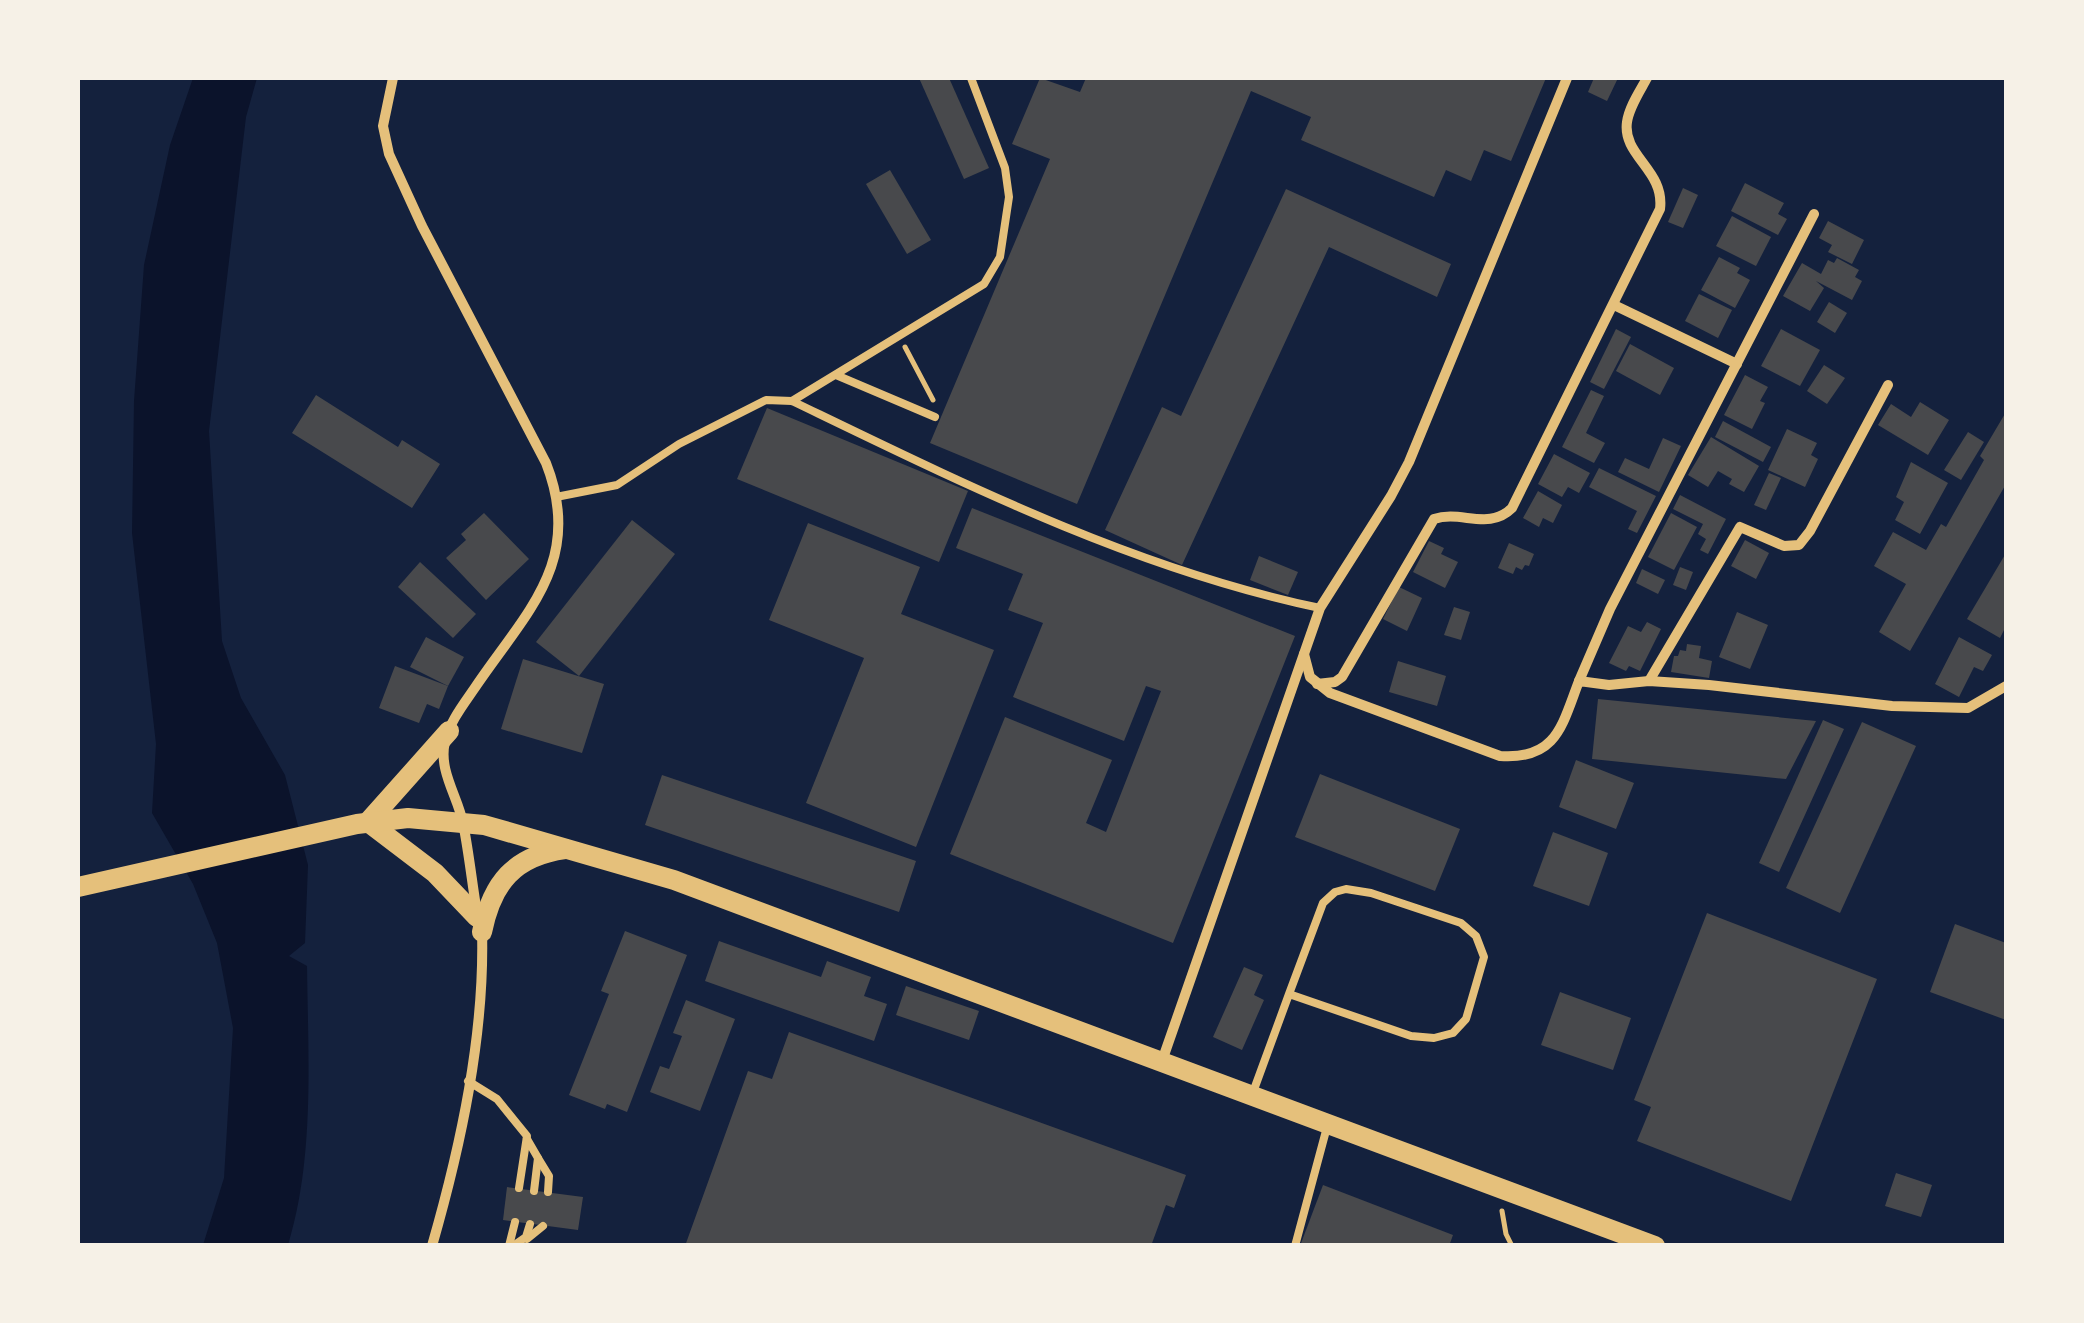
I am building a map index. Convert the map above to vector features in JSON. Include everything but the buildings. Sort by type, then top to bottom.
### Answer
[{"type":"main road","points":[[363,823],[448,731]]},
{"type":"main road","points":[[78,887],[363,823],[408,818],[463,822],[572,848],[674,880],[1650,1244]]},
{"type":"main road","points":[[363,823],[436,873],[480,924],[491,897],[507,875],[530,859],[572,848]]},
{"type":"street","points":[[393,78],[383,126],[390,154],[422,226],[546,463],[556,497],[558,548],[548,579],[448,731],[443,762],[463,822],[480,924],[476,1037],[448,1189],[432,1246]]},
{"type":"street","points":[[1162,1062],[1320,608],[1392,496],[1408,462],[1567,78]]},
{"type":"street","points":[[1316,684],[1335,682],[1342,677],[1434,519],[1442,516],[1490,521],[1512,508],[1660,210],[1662,195],[1658,182],[1627,136],[1628,114],[1648,78]]},
{"type":"street","points":[[1305,646],[1306,667],[1316,684],[1500,756],[1534,753],[1554,739],[1617,594],[1814,214]]},
{"type":"street","points":[[1614,306],[1738,364]]},
{"type":"street","points":[[1649,681],[1740,526],[1766,540],[1799,546],[1888,385]]},
{"type":"street","points":[[1579,681],[1608,685],[1649,681],[1892,706],[1968,708],[2006,686]]},
{"type":"lane","points":[[792,402],[984,284],[1000,257],[1009,197],[1005,168],[971,78]]},
{"type":"lane","points":[[836,374],[935,418]]},
{"type":"lane","points":[[556,497],[617,485],[679,444],[766,400],[792,402],[1047,520],[1253,594],[1320,608]]},
{"type":"lane","points":[[1252,1095],[1322,903],[1335,892],[1371,893],[1461,922],[1476,936],[1484,957],[1466,1019],[1453,1033],[1434,1038],[1411,1036],[1289,994]]},
{"type":"lane","points":[[468,1081],[497,1099],[527,1136],[550,1176],[548,1192]]},
{"type":"lane","points":[[1295,1246],[1328,1123]]},
{"type":"lane","points":[[520,1188],[527,1136]]},
{"type":"lane","points":[[534,1190],[538,1158]]},
{"type":"lane","points":[[511,1246],[515,1222]]},
{"type":"lane","points":[[523,1240],[530,1224]]},
{"type":"lane","points":[[511,1246],[543,1226]]},
{"type":"path","points":[[899,336],[932,398],[935,418]]},
{"type":"path","points":[[1503,1188],[1502,1221],[1512,1246]]},
{"type":"water","points":[[193,78],[257,78],[246,117],[209,431],[222,641],[241,698],[285,775],[308,865],[305,943],[289,956],[307,966],[309,1071],[302,1177],[288,1245],[203,1245],[224,1178],[233,1028],[217,943],[193,884],[152,813],[156,744],[132,533],[134,401],[144,265],[170,145]]}]
